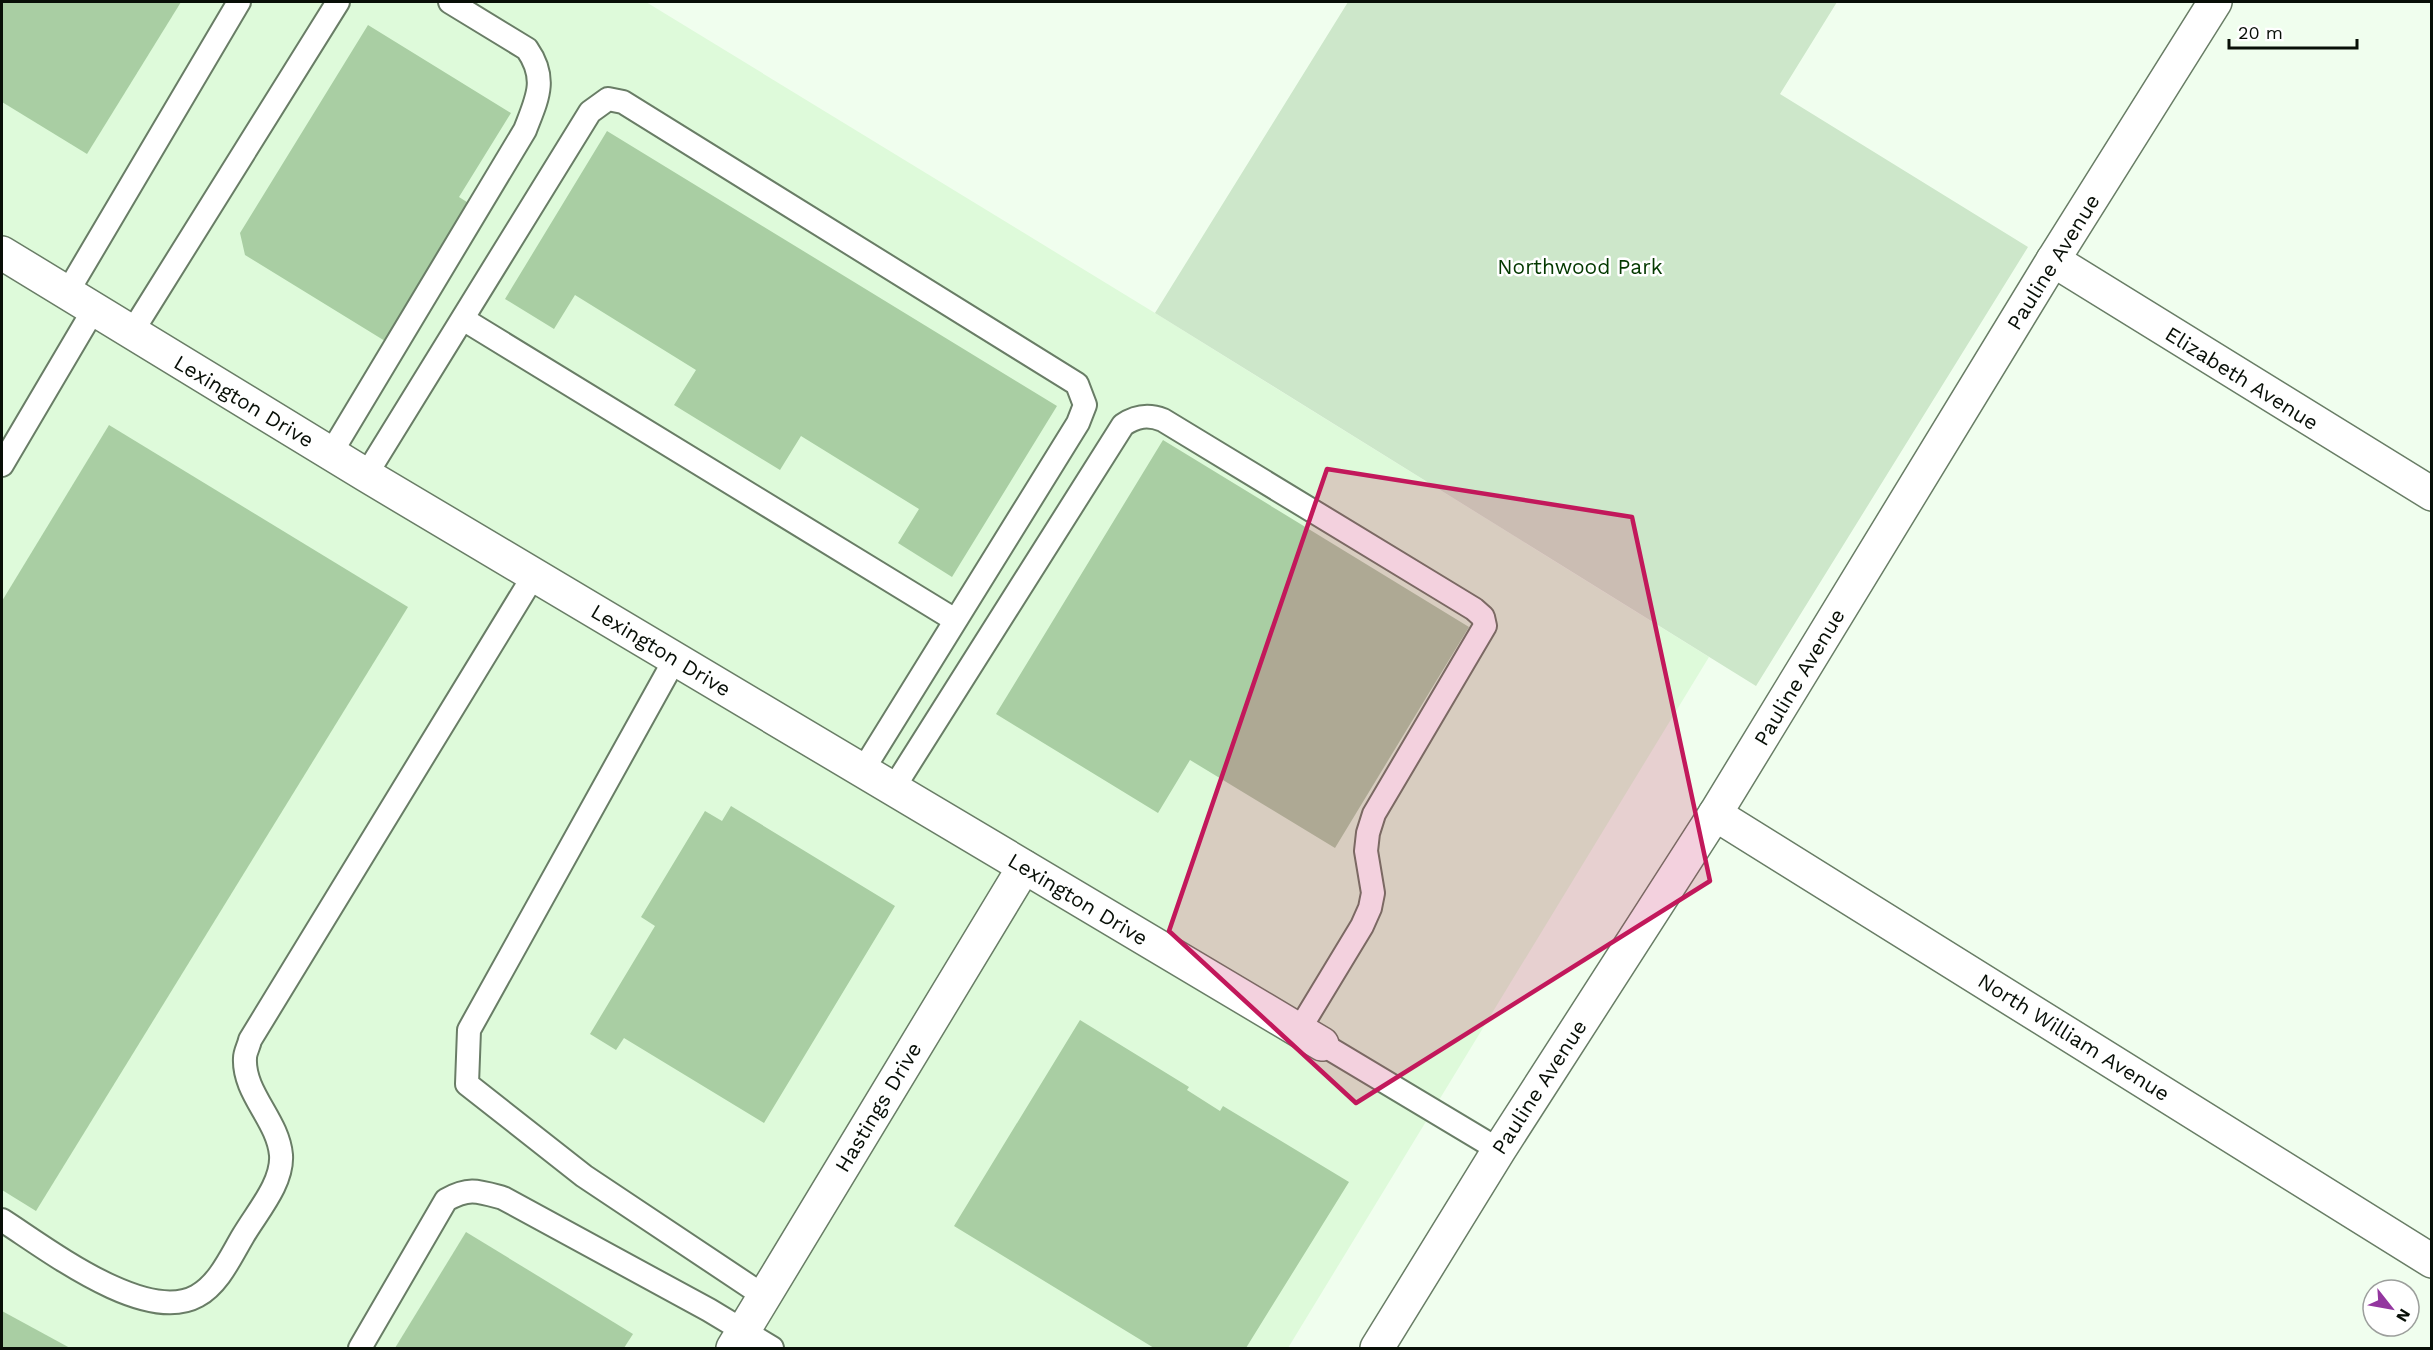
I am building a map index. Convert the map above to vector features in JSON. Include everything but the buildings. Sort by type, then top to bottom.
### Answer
[{"type":"street","name":"Pauline Avenue","points":[[1377,1348],[1499,1149],[1715,814],[2053,260],[2215,2]]},
{"type":"street","name":"Lexington Drive","points":[[2,253],[366,475],[1310,1037]]},
{"type":"street","name":"Elizabeth Avenue","points":[[2053,260],[2432,494]]},
{"type":"street","name":"North William Avenue","points":[[1715,814],[2432,1261]]},
{"type":"street","name":"Hastings Drive","points":[[738,1340],[1024,867]]},
{"type":"lane","points":[[2,465],[81,301],[239,2]]},
{"type":"lane","points":[[132,332],[338,2]]},
{"type":"lane","points":[[331,453],[525,130],[536,100],[540,80],[536,61],[527,49],[450,2]]},
{"type":"lane","points":[[366,475],[590,112],[608,99],[623,102],[1077,384],[1085,405],[1078,423],[862,770]]},
{"type":"lane","points":[[463,319],[955,620]]},
{"type":"lane","points":[[893,789],[1123,425],[1134,417],[1155,417],[1163,420],[1474,609],[1483,617],[1485,626],[1374,814],[1368,833],[1366,851],[1373,893],[1370,908],[1310,1037],[1499,1149]]},
{"type":"lane","points":[[2,1220],[111,1288],[139,1299],[171,1303],[197,1297],[217,1280],[278,1178],[280,1167],[281,1156],[277,1134],[248,1077],[245,1058],[250,1040],[534,575]]},
{"type":"lane","points":[[675,659],[469,1030],[467,1084],[584,1176],[764,1296]]},
{"type":"lane","points":[[360,1348],[446,1200],[458,1193],[475,1190],[503,1198],[738,1340],[772,1348]]},
{"type":"highlighted area","points":[[1327,469],[1632,517],[1710,881],[1356,1103],[1169,931]]},
{"type":"shaded area","points":[[2,2],[646,2],[1155,313],[1709,657],[1288,1348],[2,1348]]},
{"type":"green space","name":"Northwood Park","points":[[1348,2],[1837,2],[1780,94],[2028,247],[1756,686],[1155,313]]}]
